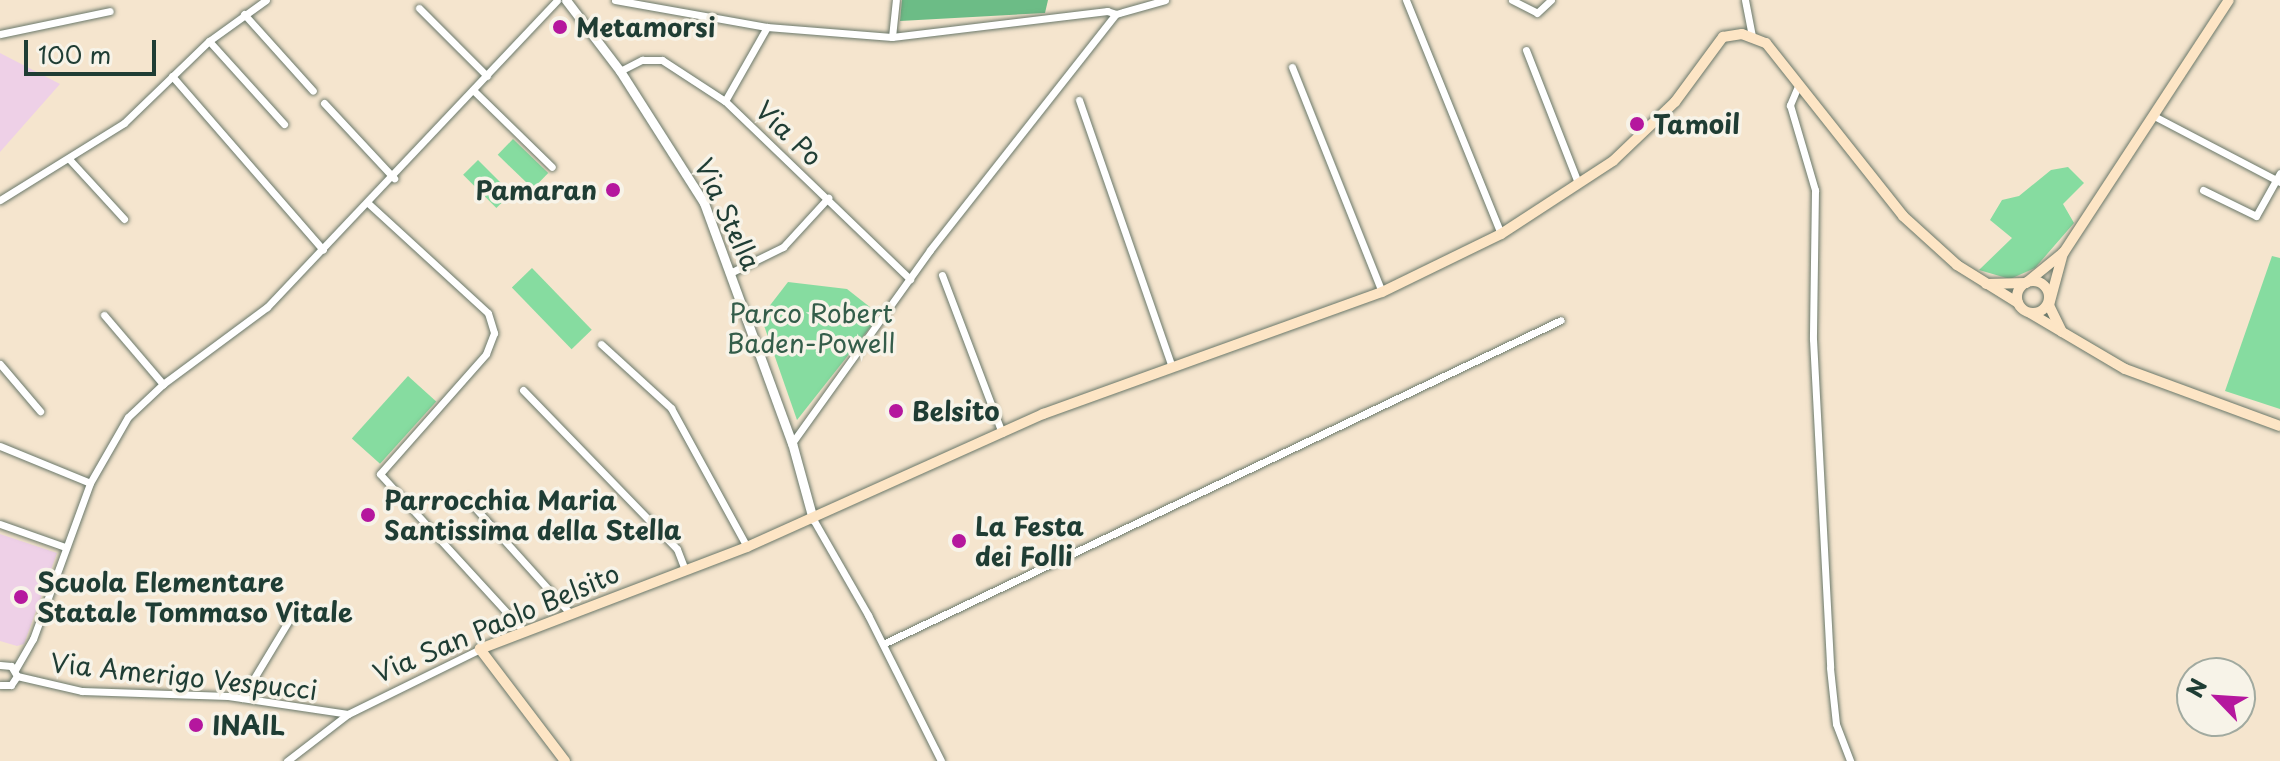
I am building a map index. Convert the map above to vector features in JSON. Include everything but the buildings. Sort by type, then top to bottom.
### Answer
[{"type":"main road","points":[[2030,313],[2043,310],[2064,252],[2229,0]]},
{"type":"main road","name":"Via San Paolo Belsito","points":[[480,649],[569,612],[747,547],[1043,414],[1382,292],[1501,234],[1613,161],[1675,102],[1717,42],[1732,34],[1752,36]]},
{"type":"main road","points":[[1752,36],[1766,43],[1903,216],[1984,284],[2125,369],[2280,426]]},
{"type":"main road","points":[[2018,303],[2019,289],[2064,252]]},
{"type":"main road","points":[[1984,284],[2040,283],[2063,333]]},
{"type":"main road","points":[[480,649],[565,761]]},
{"type":"street","points":[[0,200],[70,160],[124,123],[209,41],[266,0]]},
{"type":"street","points":[[0,685],[11,685],[33,639],[90,483],[128,417],[163,384],[267,307],[394,178],[557,0]]},
{"type":"street","name":"Via Stella","points":[[566,0],[620,71],[698,192],[732,272],[792,443],[813,519]]},
{"type":"street","points":[[615,0],[767,27],[892,37],[1107,11],[1116,14],[1165,0]]},
{"type":"street","points":[[892,37],[896,0]]},
{"type":"street","points":[[1406,0],[1501,234]]},
{"type":"street","points":[[1512,0],[1537,13],[1551,0]]},
{"type":"street","points":[[1745,0],[1752,36]]},
{"type":"street","points":[[419,8],[487,76]]},
{"type":"street","points":[[0,34],[110,11]]},
{"type":"street","points":[[244,14],[313,91]]},
{"type":"street","points":[[792,443],[910,279],[1116,14]]},
{"type":"street","points":[[725,101],[767,27]]},
{"type":"street","points":[[209,41],[284,124]]},
{"type":"street","points":[[1526,50],[1578,183]]},
{"type":"street","name":"Via Po","points":[[620,71],[642,60],[662,60],[725,101],[910,279]]},
{"type":"street","points":[[1292,67],[1382,292]]},
{"type":"street","points":[[172,76],[323,250]]},
{"type":"street","points":[[1798,86],[1790,105],[1815,190],[1814,354],[1830,668],[1836,724],[1850,761]]},
{"type":"street","points":[[473,90],[552,167]]},
{"type":"street","points":[[1079,100],[1172,367]]},
{"type":"street","points":[[324,103],[394,178]]},
{"type":"street","points":[[2154,116],[2279,178],[2256,216],[2203,190]]},
{"type":"street","points":[[70,160],[124,219]]},
{"type":"street","points":[[732,272],[783,247],[828,198]]},
{"type":"street","points":[[369,204],[488,313],[494,333],[486,354],[380,474],[524,631]]},
{"type":"street","points":[[942,275],[1002,433]]},
{"type":"street","points":[[104,315],[163,384]]},
{"type":"street","points":[[883,644],[1561,320]]},
{"type":"street","points":[[601,344],[671,408],[747,547]]},
{"type":"street","points":[[0,364],[40,411]]},
{"type":"street","points":[[523,390],[677,549],[685,570]]},
{"type":"street","points":[[0,446],[90,483]]},
{"type":"street","points":[[468,500],[569,612]]},
{"type":"street","points":[[813,519],[883,644],[941,761]]},
{"type":"street","points":[[0,524],[65,547]]},
{"type":"street","points":[[242,698],[292,615]]},
{"type":"street","name":"Via San Paolo Belsito","points":[[287,761],[348,714],[480,649]]},
{"type":"street","name":"Via Amerigo Vespucci","points":[[0,665],[16,673],[82,691],[242,698],[348,714]]},
{"type":"shaded area","points":[[0,53],[60,84],[0,152]]},
{"type":"shaded area","name":"Scuola Elementare Statale Tommaso Vitale","points":[[0,534],[57,553],[24,644],[17,646],[0,641]]},
{"type":"green space","points":[[902,0],[1048,0],[1045,13],[900,21]]},
{"type":"green space","points":[[513,139],[548,173],[533,189],[498,155]]},
{"type":"green space","points":[[478,160],[511,193],[496,208],[463,175]]},
{"type":"green space","points":[[2068,167],[2084,183],[2063,204],[2074,223],[2035,268],[2010,279],[1979,270],[2012,238],[1990,220],[2002,200],[2019,196],[2051,170]]},
{"type":"green space","points":[[2272,256],[2280,258],[2280,409],[2225,391]]},
{"type":"green space","points":[[532,268],[592,330],[572,349],[512,287]]},
{"type":"green space","name":"Parco Robert Baden-Powell","points":[[788,282],[847,289],[880,315],[797,420],[761,317]]},
{"type":"green space","points":[[408,376],[436,401],[380,464],[352,438]]},
{"type":"place","name":"Metamorsi","points":[[560,27]]},
{"type":"place","name":"Tamoil","points":[[1637,124]]},
{"type":"place","name":"Pamaran","points":[[613,190]]},
{"type":"place","name":"Belsito","points":[[896,411]]},
{"type":"place","name":"Parrocchia Maria Santissima della Stella","points":[[368,515]]},
{"type":"place","name":"La Festa dei Folli","points":[[959,541]]},
{"type":"place","name":"Scuola Elementare Statale Tommaso Vitale","points":[[21,597]]},
{"type":"place","name":"INAIL","points":[[196,725]]}]
